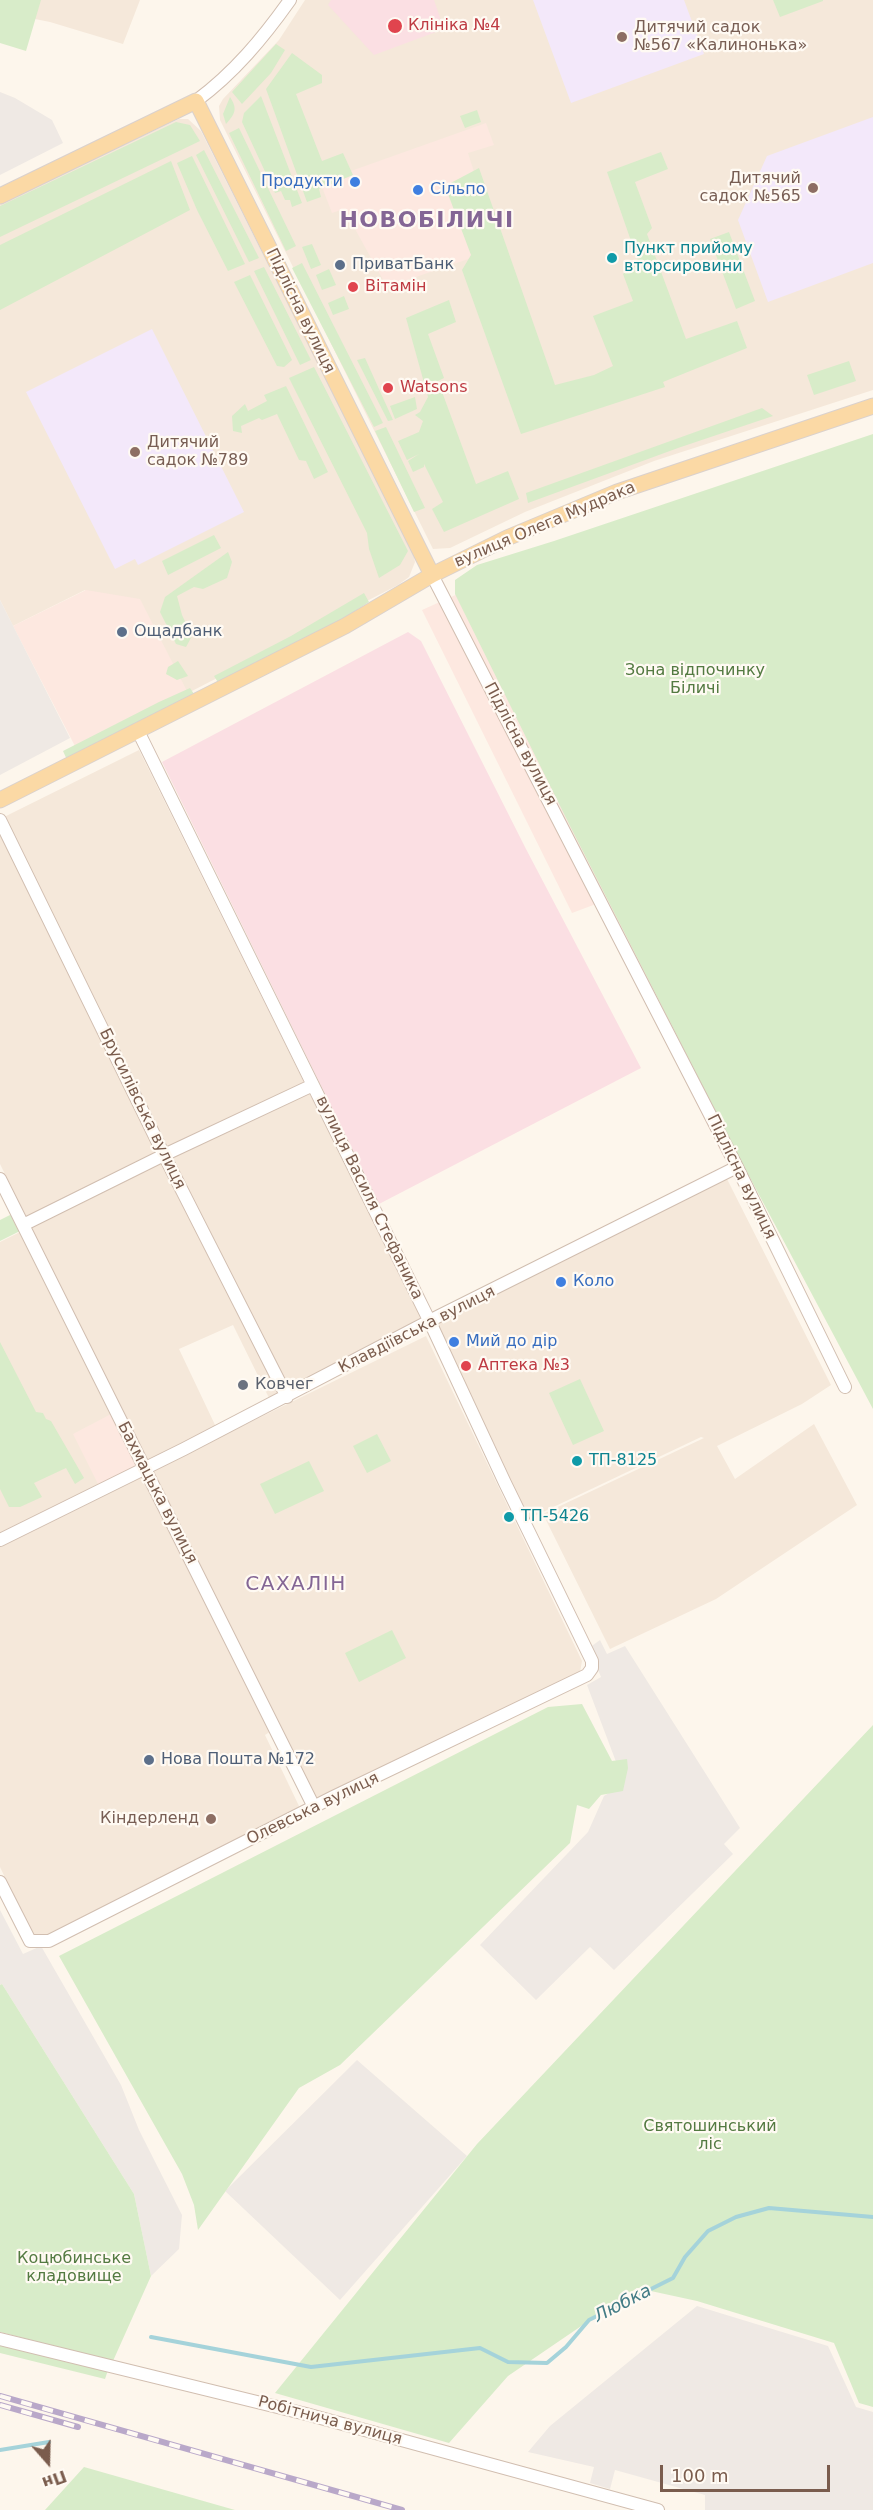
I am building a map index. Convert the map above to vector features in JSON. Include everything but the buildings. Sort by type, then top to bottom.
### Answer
[{"type":"main road","points":[[0,196],[196,101]]},
{"type":"main road","name":"Підлісна вулиця","points":[[196,101],[432,575]]},
{"type":"main road","name":"вулиця Олега Мудрака","points":[[0,800],[345,626],[432,575],[507,538],[617,492],[873,406]]},
{"type":"street","points":[[196,101],[236,68],[290,0]]},
{"type":"street","name":"Підлісна вулиця","points":[[432,575],[737,1167],[845,1387]]},
{"type":"street","name":"вулиця Василя Стефаника","points":[[138,731],[430,1322],[505,1483],[592,1660],[592,1668]]},
{"type":"street","name":"Брусилівська вулиця","points":[[0,820],[164,1155],[286,1397]]},
{"type":"street","points":[[23,1225],[313,1085]]},
{"type":"street","name":"Клавдіївська вулиця","points":[[0,1540],[145,1469],[737,1167]]},
{"type":"street","name":"Бахмацька вулиця","points":[[0,1179],[314,1807]]},
{"type":"street","name":"Олевська вулиця","points":[[0,1882],[30,1941],[49,1941],[314,1807],[588,1675],[592,1668]]},
{"type":"street","name":"Робітнича вулиця","points":[[0,2338],[306,2414],[658,2510]]},
{"type":"shaded area","points":[[0,0],[140,0],[123,44],[50,22],[0,12]]},
{"type":"shaded area","points":[[305,0],[873,0],[873,390],[654,461],[525,512],[450,548],[433,549],[220,120],[219,106],[223,99],[279,40]]},
{"type":"shaded area","name":"Клініка №4","points":[[331,0],[434,0],[444,29],[374,55],[328,5]]},
{"type":"shaded area","name":"Дитячий садок №567 «Калинонька»","points":[[533,0],[684,0],[704,54],[571,103]]},
{"type":"shaded area","points":[[0,92],[15,98],[52,120],[63,143],[0,175]]},
{"type":"shaded area","name":"Дитячий садок №565","points":[[873,117],[873,263],[768,302],[738,220],[767,156]]},
{"type":"shaded area","points":[[179,119],[188,119],[201,131],[413,552],[415,562],[409,577],[398,585],[188,693],[85,590],[13,626],[0,600],[0,203]]},
{"type":"shaded area","points":[[486,123],[494,145],[468,153],[475,175],[474,257],[387,287],[344,209],[332,213],[320,182]]},
{"type":"shaded area","name":"Дитячий садок №789","points":[[152,329],[244,512],[138,565],[135,559],[115,569],[26,392]]},
{"type":"shaded area","points":[[86,590],[140,599],[188,693],[77,750],[13,626]]},
{"type":"shaded area","points":[[462,592],[744,1150],[724,1158],[596,904],[572,913],[422,610]]},
{"type":"shaded area","points":[[0,600],[70,738],[0,775]]},
{"type":"shaded area","points":[[408,632],[421,641],[526,849],[641,1068],[379,1204],[162,762]]},
{"type":"shaded area","points":[[139,750],[423,1322],[270,1400],[233,1325],[179,1349],[216,1427],[147,1461],[0,1164],[0,819]]},
{"type":"shaded area","points":[[727,1179],[831,1385],[802,1404],[717,1446],[735,1479],[814,1424],[857,1505],[716,1599],[610,1649],[543,1514],[704,1438],[701,1437],[526,1520],[431,1325]]},
{"type":"shaded area","points":[[26,1229],[113,1413],[99,1486],[0,1534],[0,1242]]},
{"type":"shaded area","points":[[426,1336],[582,1661],[580,1672],[321,1802],[311,1797],[276,1728],[265,1735],[299,1806],[295,1815],[49,1937],[33,1937],[0,1867],[0,1545]]},
{"type":"shaded area","points":[[113,1413],[138,1467],[99,1486],[73,1434]]},
{"type":"shaded area","points":[[600,1640],[607,1654],[625,1646],[740,1828],[724,1844],[733,1854],[614,1970],[590,1947],[536,2000],[480,1945],[588,1832],[604,1796],[624,1783],[587,1685],[601,1677],[589,1648]]},
{"type":"shaded area","points":[[0,1910],[23,1954],[41,1946],[121,2085],[139,2130],[182,2215],[179,2249],[151,2276],[134,2194],[2,1984],[0,1985]]},
{"type":"shaded area","points":[[357,2060],[467,2156],[340,2300],[225,2191]]},
{"type":"shaded area","points":[[697,2306],[828,2346],[856,2407],[873,2412],[873,2510],[705,2510],[705,2495],[615,2470],[610,2489],[590,2483],[594,2467],[528,2452],[550,2426]]},
{"type":"green space","points":[[0,0],[41,0],[26,51],[0,43]]},
{"type":"green space","points":[[773,0],[823,0],[823,1],[780,17]]},
{"type":"green space","points":[[276,44],[285,50],[271,73],[242,104],[232,92]]},
{"type":"green space","points":[[292,53],[322,75],[322,83],[296,94],[322,161],[343,153],[353,175],[319,189],[321,197],[307,202],[266,89]]},
{"type":"green space","points":[[261,96],[302,203],[292,207],[290,200],[285,200],[281,191],[275,193],[242,122],[244,113]]},
{"type":"green space","points":[[230,97],[234,111],[226,124],[223,114]]},
{"type":"green space","points":[[477,110],[481,122],[465,128],[460,116]]},
{"type":"green space","points":[[176,122],[190,125],[200,141],[0,237],[0,206]]},
{"type":"green space","points":[[239,128],[296,246],[286,251],[229,133]]},
{"type":"green space","points":[[204,150],[259,258],[249,262],[196,155]]},
{"type":"green space","points":[[661,152],[668,169],[635,182],[652,228],[647,234],[686,339],[737,321],[747,348],[663,382],[665,387],[521,434],[462,270],[471,255],[445,186],[479,168],[555,385],[594,375],[613,366],[593,316],[633,301],[623,274],[638,261],[607,172]]},
{"type":"green space","points":[[192,156],[245,264],[228,271],[197,210],[177,163]]},
{"type":"green space","points":[[171,161],[190,210],[0,310],[0,245]]},
{"type":"green space","points":[[729,232],[755,301],[736,309],[710,239]]},
{"type":"green space","points":[[312,244],[321,265],[311,269],[302,247]]},
{"type":"green space","points":[[302,263],[383,423],[374,427],[292,268]]},
{"type":"green space","points":[[264,267],[311,360],[300,365],[254,271]]},
{"type":"green space","points":[[329,269],[336,285],[322,290],[316,275]]},
{"type":"green space","points":[[250,275],[292,360],[284,367],[277,366],[234,282]]},
{"type":"green space","points":[[344,296],[349,309],[333,315],[328,303]]},
{"type":"green space","points":[[449,300],[456,322],[428,334],[444,378],[438,381],[476,484],[508,471],[519,499],[444,532],[432,509],[443,502],[424,464],[424,467],[413,472],[408,461],[419,454],[407,460],[398,441],[419,432],[423,421],[415,415],[420,412],[428,397],[406,318]]},
{"type":"green space","points":[[365,358],[393,420],[388,421],[357,360]]},
{"type":"green space","points":[[849,361],[856,381],[814,395],[807,375]]},
{"type":"green space","points":[[314,367],[408,551],[400,565],[379,578],[369,549],[367,533],[289,378]]},
{"type":"green space","points":[[286,386],[328,472],[314,479],[306,461],[299,460],[277,414],[262,420],[259,418],[241,426],[242,433],[233,431],[232,416],[245,404],[248,411],[267,401],[264,395]]},
{"type":"green space","points":[[415,397],[417,409],[395,419],[390,406]]},
{"type":"green space","points":[[762,408],[773,416],[528,503],[526,493]]},
{"type":"green space","points":[[386,427],[425,508],[414,512],[375,431]]},
{"type":"green space","name":"Зона відпочинку Біличі","points":[[873,434],[873,1409],[740,1159],[571,828],[455,594],[455,580],[477,565]]},
{"type":"green space","points":[[214,535],[221,548],[168,575],[162,561]]},
{"type":"green space","points":[[228,552],[232,562],[227,578],[203,589],[194,587],[177,596],[182,615],[192,636],[186,647],[176,644],[160,612],[165,597]]},
{"type":"green space","points":[[364,593],[369,602],[324,631],[219,684],[214,676],[291,636]]},
{"type":"green space","points":[[178,661],[188,676],[177,680],[166,674],[168,667]]},
{"type":"green space","points":[[190,688],[196,697],[68,762],[63,751]]},
{"type":"green space","points":[[16,1212],[24,1229],[0,1241],[0,1220]]},
{"type":"green space","points":[[0,1342],[36,1412],[43,1413],[46,1419],[51,1421],[84,1478],[75,1484],[66,1468],[34,1483],[42,1497],[20,1507],[9,1507],[0,1489]]},
{"type":"green space","points":[[580,1379],[604,1431],[573,1445],[549,1393]]},
{"type":"green space","points":[[377,1434],[391,1461],[367,1473],[353,1446]]},
{"type":"green space","points":[[309,1461],[324,1491],[275,1514],[260,1484]]},
{"type":"green space","points":[[392,1630],[406,1658],[359,1682],[345,1653]]},
{"type":"green space","points":[[582,1704],[612,1761],[627,1759],[628,1768],[623,1791],[601,1795],[589,1809],[577,1805],[570,1843],[340,2065],[299,2088],[198,2230],[194,2205],[182,2174],[59,1956],[548,1707]]},
{"type":"green space","name":"Святошинський ліс","points":[[873,1725],[873,2407],[859,2403],[834,2343],[697,2301],[637,2288],[508,2376],[449,2443],[275,2393],[477,2144]]},
{"type":"green space","name":"Коцюбинське кладовище","points":[[2,1984],[134,2194],[151,2276],[113,2361],[0,2332],[0,1985]]},
{"type":"green space","points":[[0,2342],[108,2370],[105,2379],[0,2353]]},
{"type":"green space","points":[[84,2467],[235,2510],[45,2510]]},
{"type":"waterway","name":"Любка","points":[[151,2337],[311,2367],[480,2348],[508,2362],[547,2363],[566,2347],[589,2320],[673,2278],[685,2257],[708,2231],[736,2217],[769,2208],[873,2217]]},
{"type":"waterway","name":"Любка","points":[[0,2450],[49,2442]]},
{"type":"railway","points":[[0,2396],[402,2510]]},
{"type":"railway","points":[[0,2405],[78,2427]]},
{"type":"place","name":"Клініка №4","points":[[395,26]]},
{"type":"place","name":"Дитячий садок №567 «Калинонька»","points":[[622,37]]},
{"type":"place","name":"Продукти","points":[[355,182]]},
{"type":"place","name":"Дитячий садок №565","points":[[813,188]]},
{"type":"place","name":"Сільпо","points":[[418,190]]},
{"type":"place","name":"Пункт прийому вторсировини","points":[[612,258]]},
{"type":"place","name":"ПриватБанк","points":[[340,265]]},
{"type":"place","name":"Вітамін","points":[[353,287]]},
{"type":"place","name":"Watsons","points":[[388,388]]},
{"type":"place","name":"Дитячий садок №789","points":[[135,452]]},
{"type":"place","name":"Ощадбанк","points":[[122,632]]},
{"type":"place","name":"Коло","points":[[561,1282]]},
{"type":"place","name":"Мий до дір","points":[[454,1342]]},
{"type":"place","name":"Аптека №3","points":[[466,1366]]},
{"type":"place","name":"Ковчег","points":[[243,1385]]},
{"type":"place","name":"ТП-8125","points":[[577,1461]]},
{"type":"place","name":"ТП-5426","points":[[509,1517]]},
{"type":"place","name":"Нова Пошта №172","points":[[149,1760]]},
{"type":"place","name":"Кіндерленд","points":[[211,1819]]},
{"type":"district","name":"НОВОБІЛИЧІ","points":[[427,221]]},
{"type":"district","name":"САХАЛІН","points":[[296,1585]]}]
